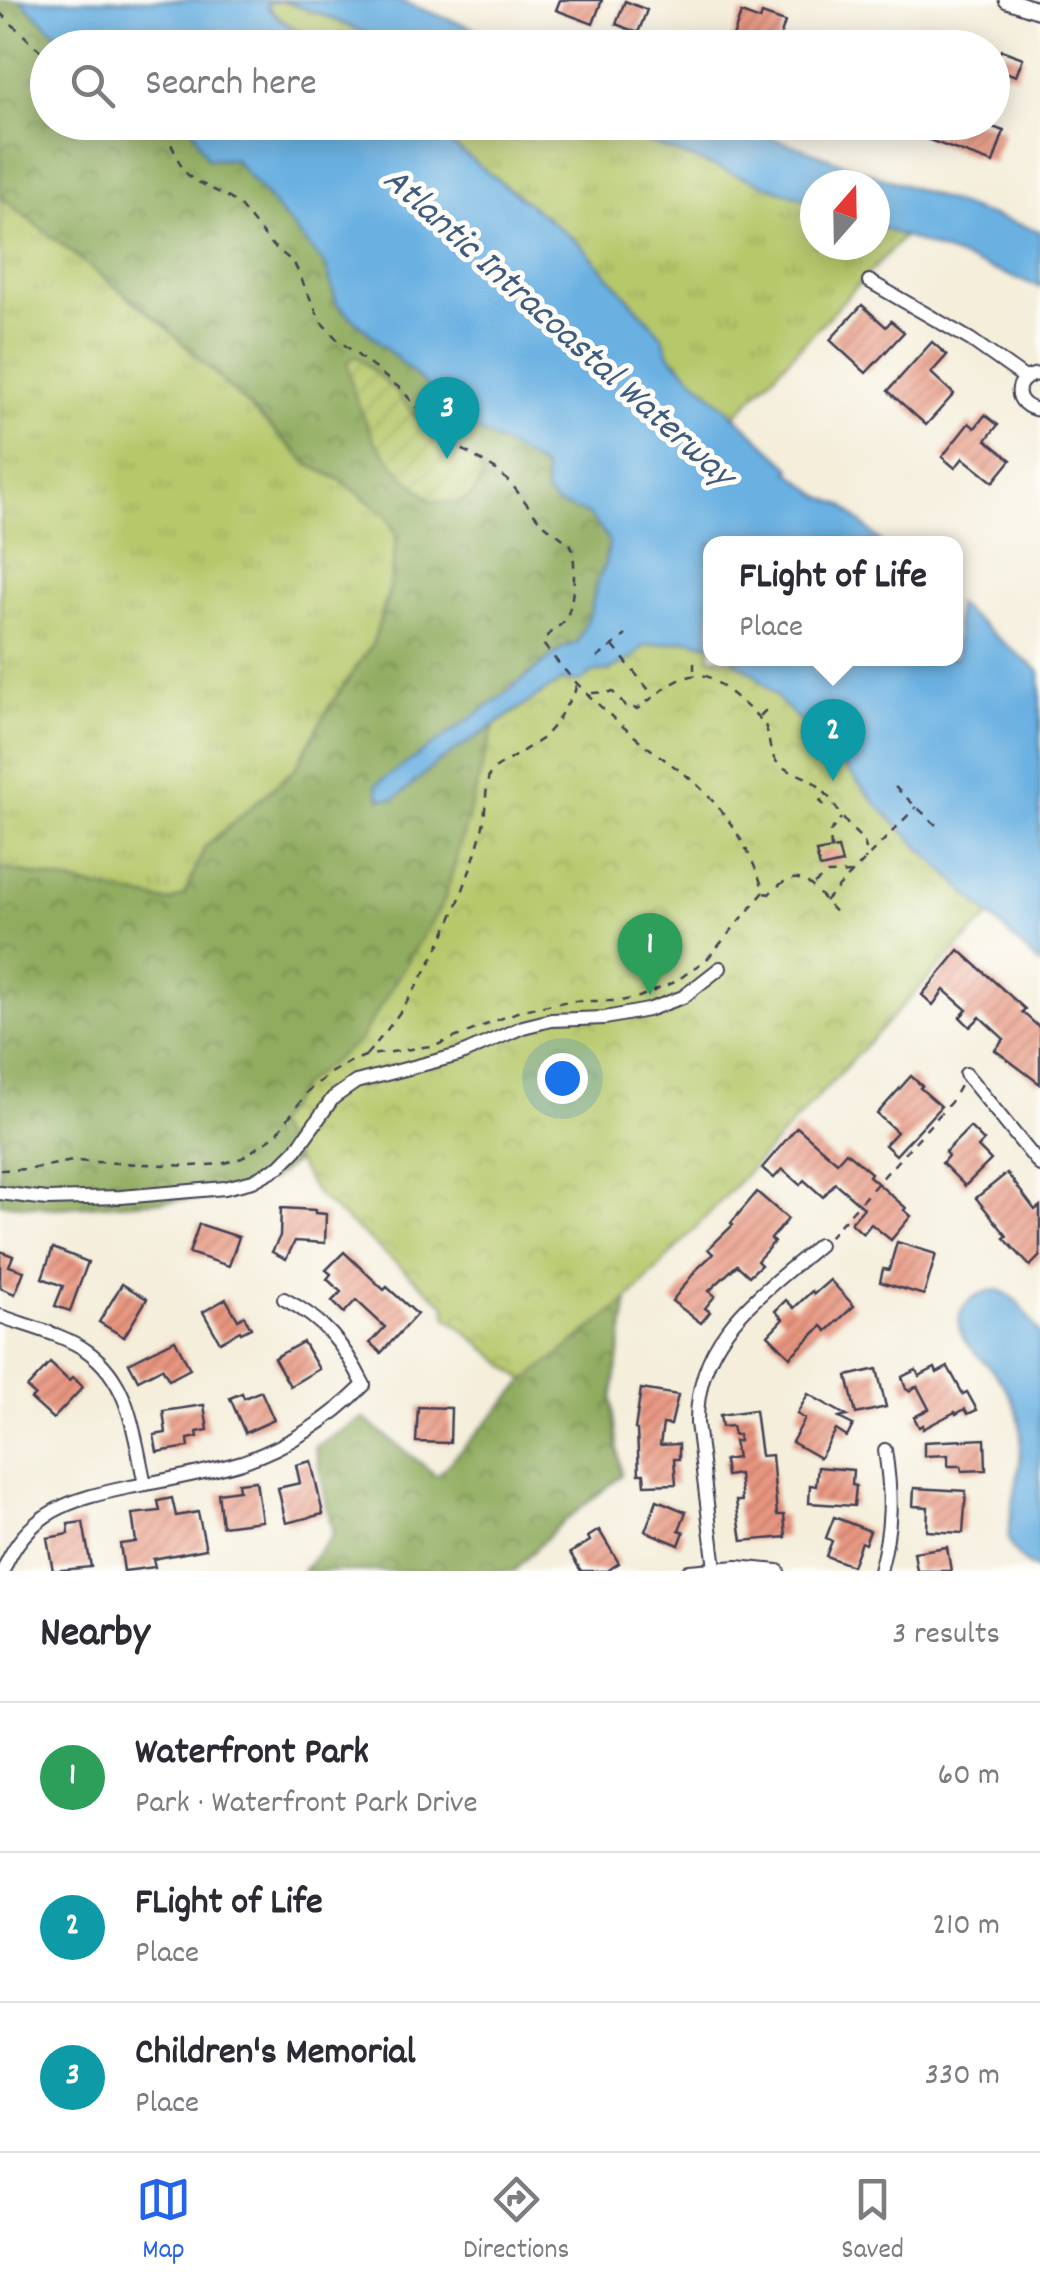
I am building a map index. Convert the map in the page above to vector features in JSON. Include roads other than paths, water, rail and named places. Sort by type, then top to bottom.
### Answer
[{"type":"main road","points":[[1008,0],[1040,11]]},
{"type":"street","points":[[869,282],[972,340],[1025,378]]},
{"type":"street","points":[[1039,411],[1028,408],[1019,390],[1025,378],[1040,374]]},
{"type":"street","points":[[0,1193],[47,1199],[121,1197],[224,1188],[254,1180],[280,1166],[333,1098],[356,1082],[459,1055],[523,1027],[551,1020],[606,1018],[648,1010],[683,996],[720,968]]},
{"type":"street","points":[[966,1074],[1040,1165]]},
{"type":"street","points":[[715,1568],[697,1424],[706,1370],[717,1344],[742,1312],[819,1245]]},
{"type":"street","points":[[4,1571],[21,1538],[58,1508],[91,1495],[239,1462],[274,1450],[338,1411],[364,1385],[350,1356],[328,1328],[284,1299]]},
{"type":"street","points":[[0,1316],[86,1350],[113,1375],[128,1407],[144,1484]]},
{"type":"street","points":[[880,1571],[890,1526],[885,1450]]},
{"type":"street","points":[[689,1571],[778,1571]]},
{"type":"water","points":[[20,0],[397,0],[478,30],[358,30],[283,1],[267,3],[267,8],[294,30],[53,30]]},
{"type":"water","name":"Atlantic Intracoastal Waterway","points":[[198,140],[447,140],[581,245],[663,337],[669,355],[791,468],[789,472],[822,497],[843,505],[875,536],[703,536],[703,643],[690,640],[644,646],[609,671],[594,672],[580,682],[562,680],[437,763],[395,799],[380,798],[376,785],[497,700],[564,647],[577,643],[591,611],[609,544],[588,514],[557,504],[546,494],[545,471],[473,428],[337,304],[326,266],[234,159],[207,159]]},
{"type":"water","points":[[642,140],[778,140],[862,170],[800,170],[800,198]]},
{"type":"water","points":[[890,180],[1040,231],[1040,287],[890,232]]},
{"type":"water","points":[[963,610],[1040,672],[1040,965],[883,811],[742,666],[963,666]]},
{"type":"water","points":[[998,1290],[1017,1303],[1040,1335],[1040,1571],[1021,1559],[1009,1539],[1021,1445],[1016,1409],[1001,1382],[959,1327],[968,1302]]},
{"type":"place","name":"Children's Memorial","points":[[447,459]]},
{"type":"place","name":"FLight of Life","points":[[833,781]]},
{"type":"place","name":"Waterfront Park","points":[[650,995]]}]
